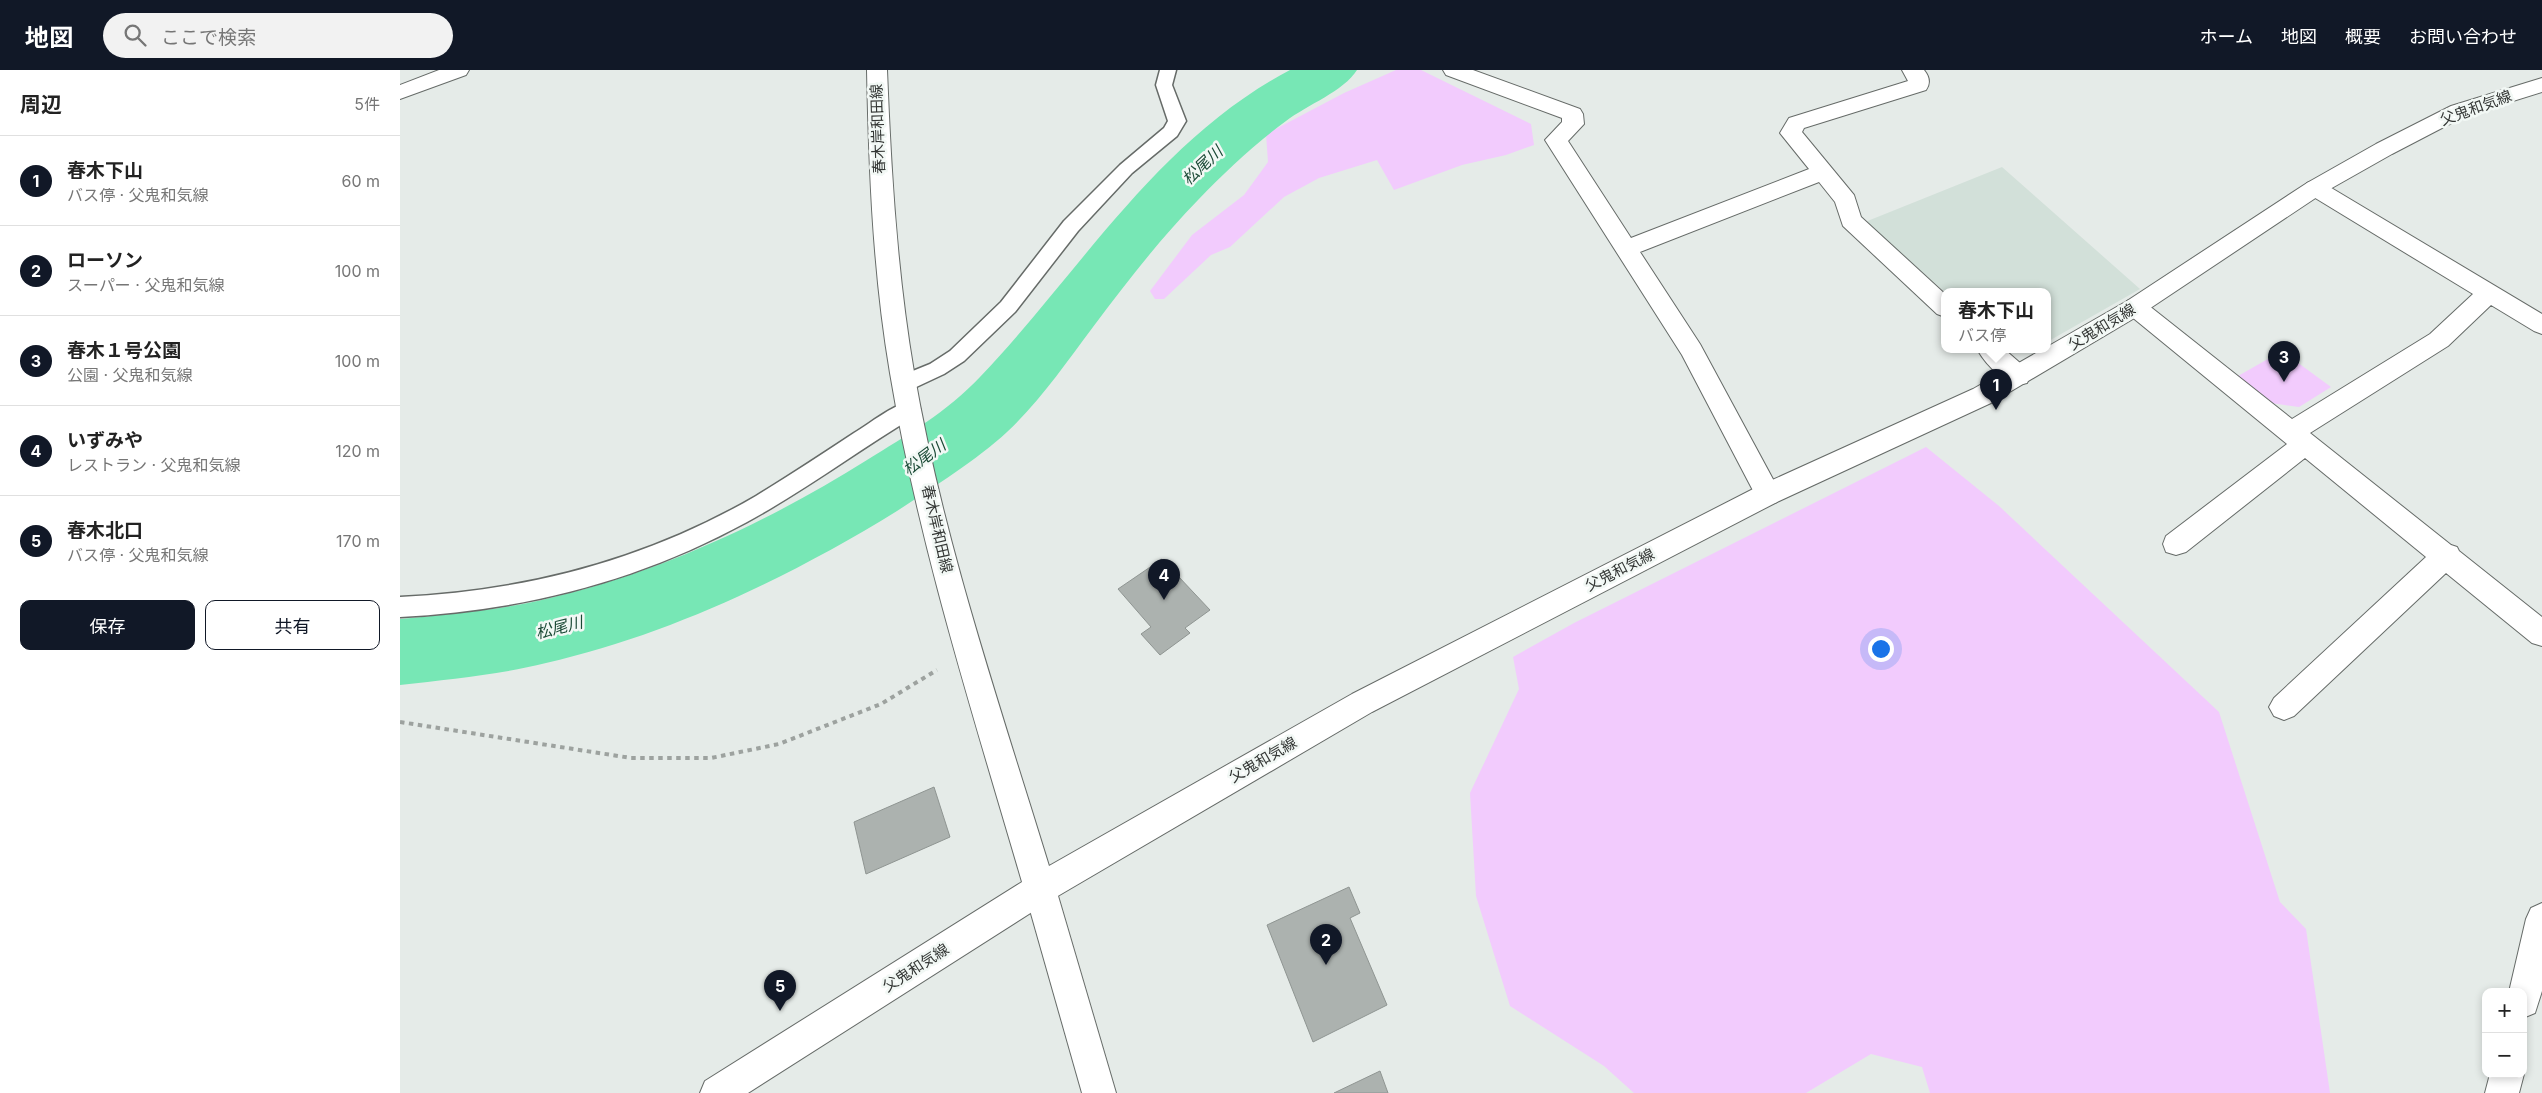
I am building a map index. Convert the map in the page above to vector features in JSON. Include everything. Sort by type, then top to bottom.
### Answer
[{"type":"street","points":[[400,92],[459,70]]},
{"type":"street","name":"春木岸和田線","points":[[876,70],[880,187],[891,298],[912,420],[956,609],[1100,1093]]},
{"type":"street","points":[[1453,70],[1573,114],[1572,124],[1556,140],[1691,350],[1768,494]]},
{"type":"street","points":[[1912,70],[1918,76],[1919,85],[1796,123],[1791,133],[1846,200],[1851,220],[1941,304]]},
{"type":"street","name":"父鬼和気線","points":[[717,1093],[1040,889],[1362,703],[1768,494],[1982,396],[2135,307],[2315,188],[2384,149],[2458,111],[2542,85]]},
{"type":"street","points":[[1626,249],[1822,172]]},
{"type":"street","points":[[2315,188],[2542,325]]},
{"type":"street","points":[[2176,544],[2299,437],[2439,340],[2489,293]]},
{"type":"street","points":[[2135,307],[2447,555],[2542,634]]},
{"type":"street","points":[[1993,353],[2018,376]]},
{"type":"street","points":[[2284,707],[2447,555]]},
{"type":"street","points":[[2526,988],[2542,919]]},
{"type":"street","points":[[2502,1093],[2506,1078]]},
{"type":"lane","points":[[905,383],[937,369],[957,356],[1008,307],[1049,257],[1071,226],[1119,176],[1171,132],[1177,121],[1164,85],[1168,70]]},
{"type":"lane","points":[[400,607],[514,596],[600,576],[665,553],[756,506],[797,482],[874,430],[912,420]]},
{"type":"path","points":[[400,722],[631,758],[711,758],[779,744],[880,704],[930,675],[969,648]]},
{"type":"shaded area","points":[[1396,70],[1421,70],[1531,124],[1534,145],[1506,155],[1462,165],[1394,190],[1377,160],[1319,178],[1284,197],[1230,247],[1211,255],[1164,299],[1155,299],[1150,291],[1192,235],[1244,195],[1268,162],[1266,134],[1344,93]]},
{"type":"shaded area","points":[[2002,167],[2140,289],[2051,340],[2051,288],[1941,288],[1865,222]]},
{"type":"shaded area","points":[[2282,351],[2331,387],[2299,407],[2271,403],[2238,376]]},
{"type":"shaded area","points":[[1926,447],[1999,506],[2219,712],[2280,902],[2306,929],[2330,1093],[1930,1093],[1922,1067],[1871,1054],[1806,1093],[1634,1093],[1604,1066],[1510,1006],[1476,896],[1470,793],[1519,689],[1513,657],[1574,623]]},
{"type":"building","points":[[1162,559],[1210,610],[1185,628],[1190,633],[1160,655],[1141,634],[1151,627],[1118,589]]},
{"type":"building","points":[[934,787],[950,837],[866,874],[854,822]]},
{"type":"building","points":[[1349,887],[1360,913],[1350,918],[1387,1005],[1313,1042],[1267,925]]},
{"type":"building","points":[[1380,1071],[1388,1093],[1334,1093]]},
{"type":"waterway","name":"松尾川","points":[[400,652],[513,638],[613,613],[676,589],[738,562],[826,518],[881,486],[961,432],[1002,396],[1125,244],[1150,215],[1206,159],[1236,132],[1268,108],[1299,87],[1331,70]]},
{"type":"place","name":"春木１号公園","points":[[2284,382]]},
{"type":"place","name":"春木下山","points":[[1996,410]]},
{"type":"place","name":"いずみや","points":[[1164,600]]},
{"type":"place","name":"ローソン","points":[[1326,965]]},
{"type":"place","name":"春木北口","points":[[780,1011]]}]
